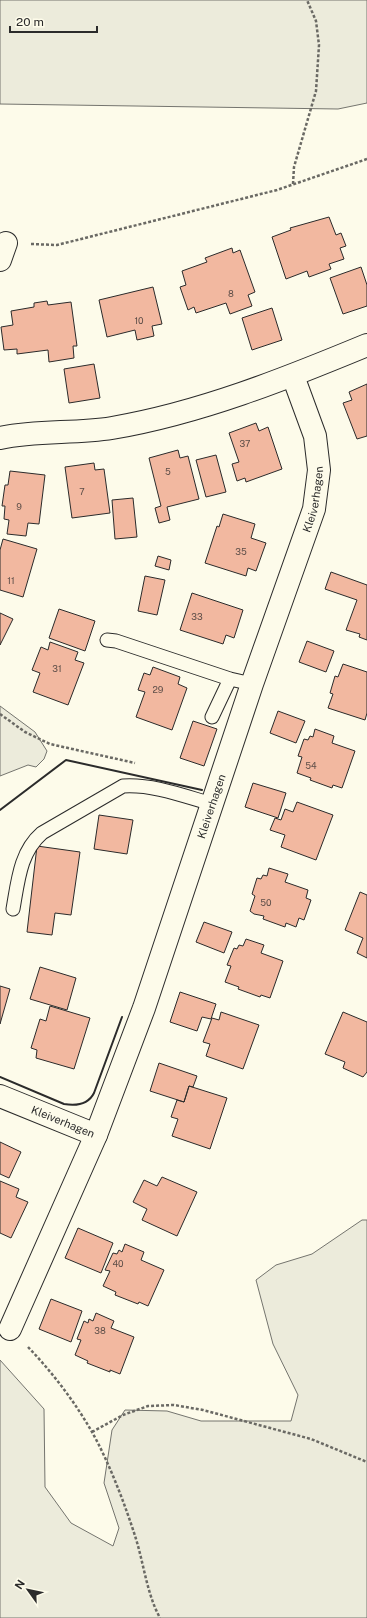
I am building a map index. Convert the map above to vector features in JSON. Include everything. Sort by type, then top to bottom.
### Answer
[{"type":"street","points":[[0,438],[111,428],[193,410],[293,376],[367,345]]},
{"type":"street","name":"Kleiverhagen","points":[[0,1096],[96,1135],[144,1008],[252,684],[314,509],[319,470],[315,436],[293,376]]},
{"type":"street","points":[[10,1328],[96,1135]]},
{"type":"lane","points":[[108,640],[116,641],[230,679],[252,684]]},
{"type":"lane","points":[[212,717],[230,679]]},
{"type":"lane","points":[[13,909],[19,874],[26,852],[33,841],[42,833],[123,786],[138,785],[169,791],[212,804]]},
{"type":"path","points":[[293,184],[294,167],[316,91],[319,45],[316,21],[307,0]]},
{"type":"path","points":[[3,251],[57,245],[293,184],[367,159]]},
{"type":"path","points":[[0,714],[25,732],[50,744],[137,763]]},
{"type":"path","points":[[10,1328],[38,1358],[66,1394],[92,1432],[107,1464],[136,1539],[154,1606],[160,1618]]},
{"type":"path","points":[[92,1432],[123,1415],[148,1406],[174,1405],[203,1410],[311,1439],[367,1462]]},
{"type":"shaded area","points":[[0,0],[367,0],[367,103],[338,109],[0,104]]},
{"type":"shaded area","points":[[0,706],[35,732],[47,751],[44,759],[36,767],[28,765],[0,776]]},
{"type":"shaded area","points":[[362,1220],[367,1220],[367,1618],[0,1618],[0,1360],[44,1409],[45,1487],[71,1523],[113,1546],[119,1528],[104,1483],[112,1430],[125,1410],[167,1411],[201,1421],[291,1421],[298,1395],[273,1344],[256,1280],[276,1265],[312,1254]]},
{"type":"building","points":[[329,217],[336,235],[341,233],[346,246],[340,248],[344,259],[329,264],[331,269],[309,277],[307,271],[286,279],[272,237],[291,230],[290,228]]},
{"type":"building","points":[[232,248],[233,253],[240,250],[255,292],[248,295],[252,306],[230,314],[226,303],[196,313],[194,307],[188,310],[180,287],[186,285],[182,271],[207,262],[205,258]]},
{"type":"building","points":[[361,267],[367,285],[367,306],[343,314],[330,278]]},
{"type":"building","points":[[153,287],[162,324],[152,326],[154,336],[137,340],[135,330],[107,337],[99,300]]},
{"type":"building","points":[[47,301],[48,305],[71,302],[77,346],[73,346],[74,358],[49,362],[48,350],[17,354],[17,349],[4,350],[1,327],[13,325],[11,311],[34,307],[34,303]]},
{"type":"building","points":[[272,308],[282,340],[252,350],[242,318]]},
{"type":"building","points":[[94,364],[100,398],[69,403],[64,369]]},
{"type":"building","points":[[367,384],[367,436],[357,439],[343,403],[352,400],[349,392]]},
{"type":"building","points":[[256,423],[259,431],[268,427],[282,469],[246,482],[245,478],[237,481],[232,464],[239,462],[229,433]]},
{"type":"building","points":[[178,450],[180,458],[188,456],[199,499],[167,507],[170,520],[159,523],[155,508],[161,506],[149,458]]},
{"type":"building","points":[[216,455],[226,492],[206,497],[196,460]]},
{"type":"building","points":[[94,463],[95,470],[104,469],[110,513],[72,518],[65,467]]},
{"type":"building","points":[[10,471],[45,475],[39,524],[28,523],[26,536],[7,534],[9,520],[4,519],[5,506],[2,506],[5,485],[8,485]]},
{"type":"building","points":[[133,498],[137,537],[115,539],[112,500]]},
{"type":"building","points":[[223,514],[255,524],[251,538],[266,543],[256,571],[248,568],[246,576],[205,563],[217,526],[219,527]]},
{"type":"building","points":[[3,539],[37,549],[23,597],[0,590],[0,550]]},
{"type":"building","points":[[158,556],[171,560],[169,570],[155,566]]},
{"type":"building","points":[[331,572],[367,585],[367,640],[359,637],[360,634],[346,630],[357,600],[325,589]]},
{"type":"building","points":[[145,576],[165,580],[157,615],[138,611]]},
{"type":"building","points":[[192,593],[243,610],[234,638],[226,635],[223,644],[180,630]]},
{"type":"building","points":[[59,609],[95,621],[85,651],[49,638]]},
{"type":"building","points":[[0,613],[13,619],[0,645]]},
{"type":"building","points":[[307,641],[334,651],[326,672],[299,662]]},
{"type":"building","points":[[50,642],[78,652],[75,660],[84,663],[68,705],[33,692],[40,673],[32,670],[41,647],[48,650]]},
{"type":"building","points":[[343,664],[367,672],[367,713],[365,720],[328,708],[333,694],[330,693],[335,676],[338,677]]},
{"type":"building","points":[[153,667],[180,677],[178,684],[187,688],[172,730],[136,717],[145,692],[138,690],[144,673],[150,675]]},
{"type":"building","points":[[278,711],[305,721],[296,743],[270,733]]},
{"type":"building","points":[[193,721],[217,729],[204,766],[180,758]]},
{"type":"building","points":[[315,729],[334,736],[332,743],[355,751],[342,788],[333,785],[332,788],[310,780],[311,778],[297,773],[302,757],[298,756],[304,739],[308,740],[310,736],[313,737]]},
{"type":"building","points":[[253,783],[286,793],[278,818],[245,807]]},
{"type":"building","points":[[297,802],[333,815],[316,860],[281,847],[285,835],[270,830],[275,818],[281,820],[285,809],[293,812]]},
{"type":"building","points":[[99,815],[133,820],[127,854],[94,849]]},
{"type":"building","points":[[37,846],[80,852],[71,915],[55,913],[52,935],[27,932]]},
{"type":"building","points":[[269,868],[288,874],[285,882],[308,890],[306,898],[311,900],[304,920],[299,918],[296,927],[286,923],[285,927],[263,919],[264,916],[254,914],[250,911],[255,896],[252,894],[257,878],[261,879],[263,875],[267,876]]},
{"type":"building","points":[[360,892],[367,895],[367,958],[357,953],[363,938],[345,930]]},
{"type":"building","points":[[204,922],[232,932],[224,953],[196,942]]},
{"type":"building","points":[[246,939],[264,945],[261,953],[283,961],[270,998],[261,995],[260,997],[238,989],[239,987],[225,982],[231,966],[227,965],[234,948],[237,949],[239,945],[243,946]]},
{"type":"building","points":[[40,967],[76,978],[67,1010],[30,999]]},
{"type":"building","points":[[0,986],[10,989],[0,1024]]},
{"type":"building","points":[[180,992],[216,1004],[211,1019],[202,1017],[197,1031],[170,1022]]},
{"type":"building","points":[[50,1006],[90,1018],[74,1069],[36,1058],[37,1050],[31,1048],[40,1019],[46,1021]]},
{"type":"building","points":[[221,1012],[259,1025],[243,1069],[206,1056],[210,1044],[203,1042],[212,1018],[219,1020]]},
{"type":"building","points":[[343,1012],[367,1022],[367,1072],[363,1077],[343,1068],[345,1062],[325,1054]]},
{"type":"building","points":[[159,1063],[197,1076],[193,1087],[189,1086],[184,1102],[150,1091]]},
{"type":"building","points":[[189,1086],[227,1098],[210,1149],[172,1136],[178,1119],[171,1117],[177,1100],[184,1102]]},
{"type":"building","points":[[0,1142],[21,1152],[9,1178],[0,1174]]},
{"type":"building","points":[[162,1177],[197,1192],[177,1236],[142,1220],[147,1209],[133,1202],[144,1180],[157,1186]]},
{"type":"building","points":[[0,1181],[19,1189],[16,1197],[28,1202],[11,1238],[0,1233]]},
{"type":"building","points":[[78,1228],[113,1243],[101,1273],[65,1258]]},
{"type":"building","points":[[125,1244],[144,1252],[141,1260],[164,1270],[148,1306],[139,1302],[138,1304],[115,1295],[116,1292],[103,1286],[110,1271],[105,1270],[113,1253],[117,1254],[119,1250],[122,1252]]},
{"type":"building","points":[[51,1299],[82,1311],[71,1342],[39,1329]]},
{"type":"building","points":[[96,1313],[114,1321],[111,1328],[134,1337],[120,1374],[110,1370],[110,1372],[87,1363],[88,1361],[75,1355],[81,1340],[77,1339],[84,1321],[88,1323],[89,1319],[93,1321]]},
{"type":"wall","points":[[0,810],[66,760],[202,790]]},
{"type":"wall","points":[[0,1077],[64,1104],[81,1104],[88,1100],[94,1093],[122,1017]]}]
